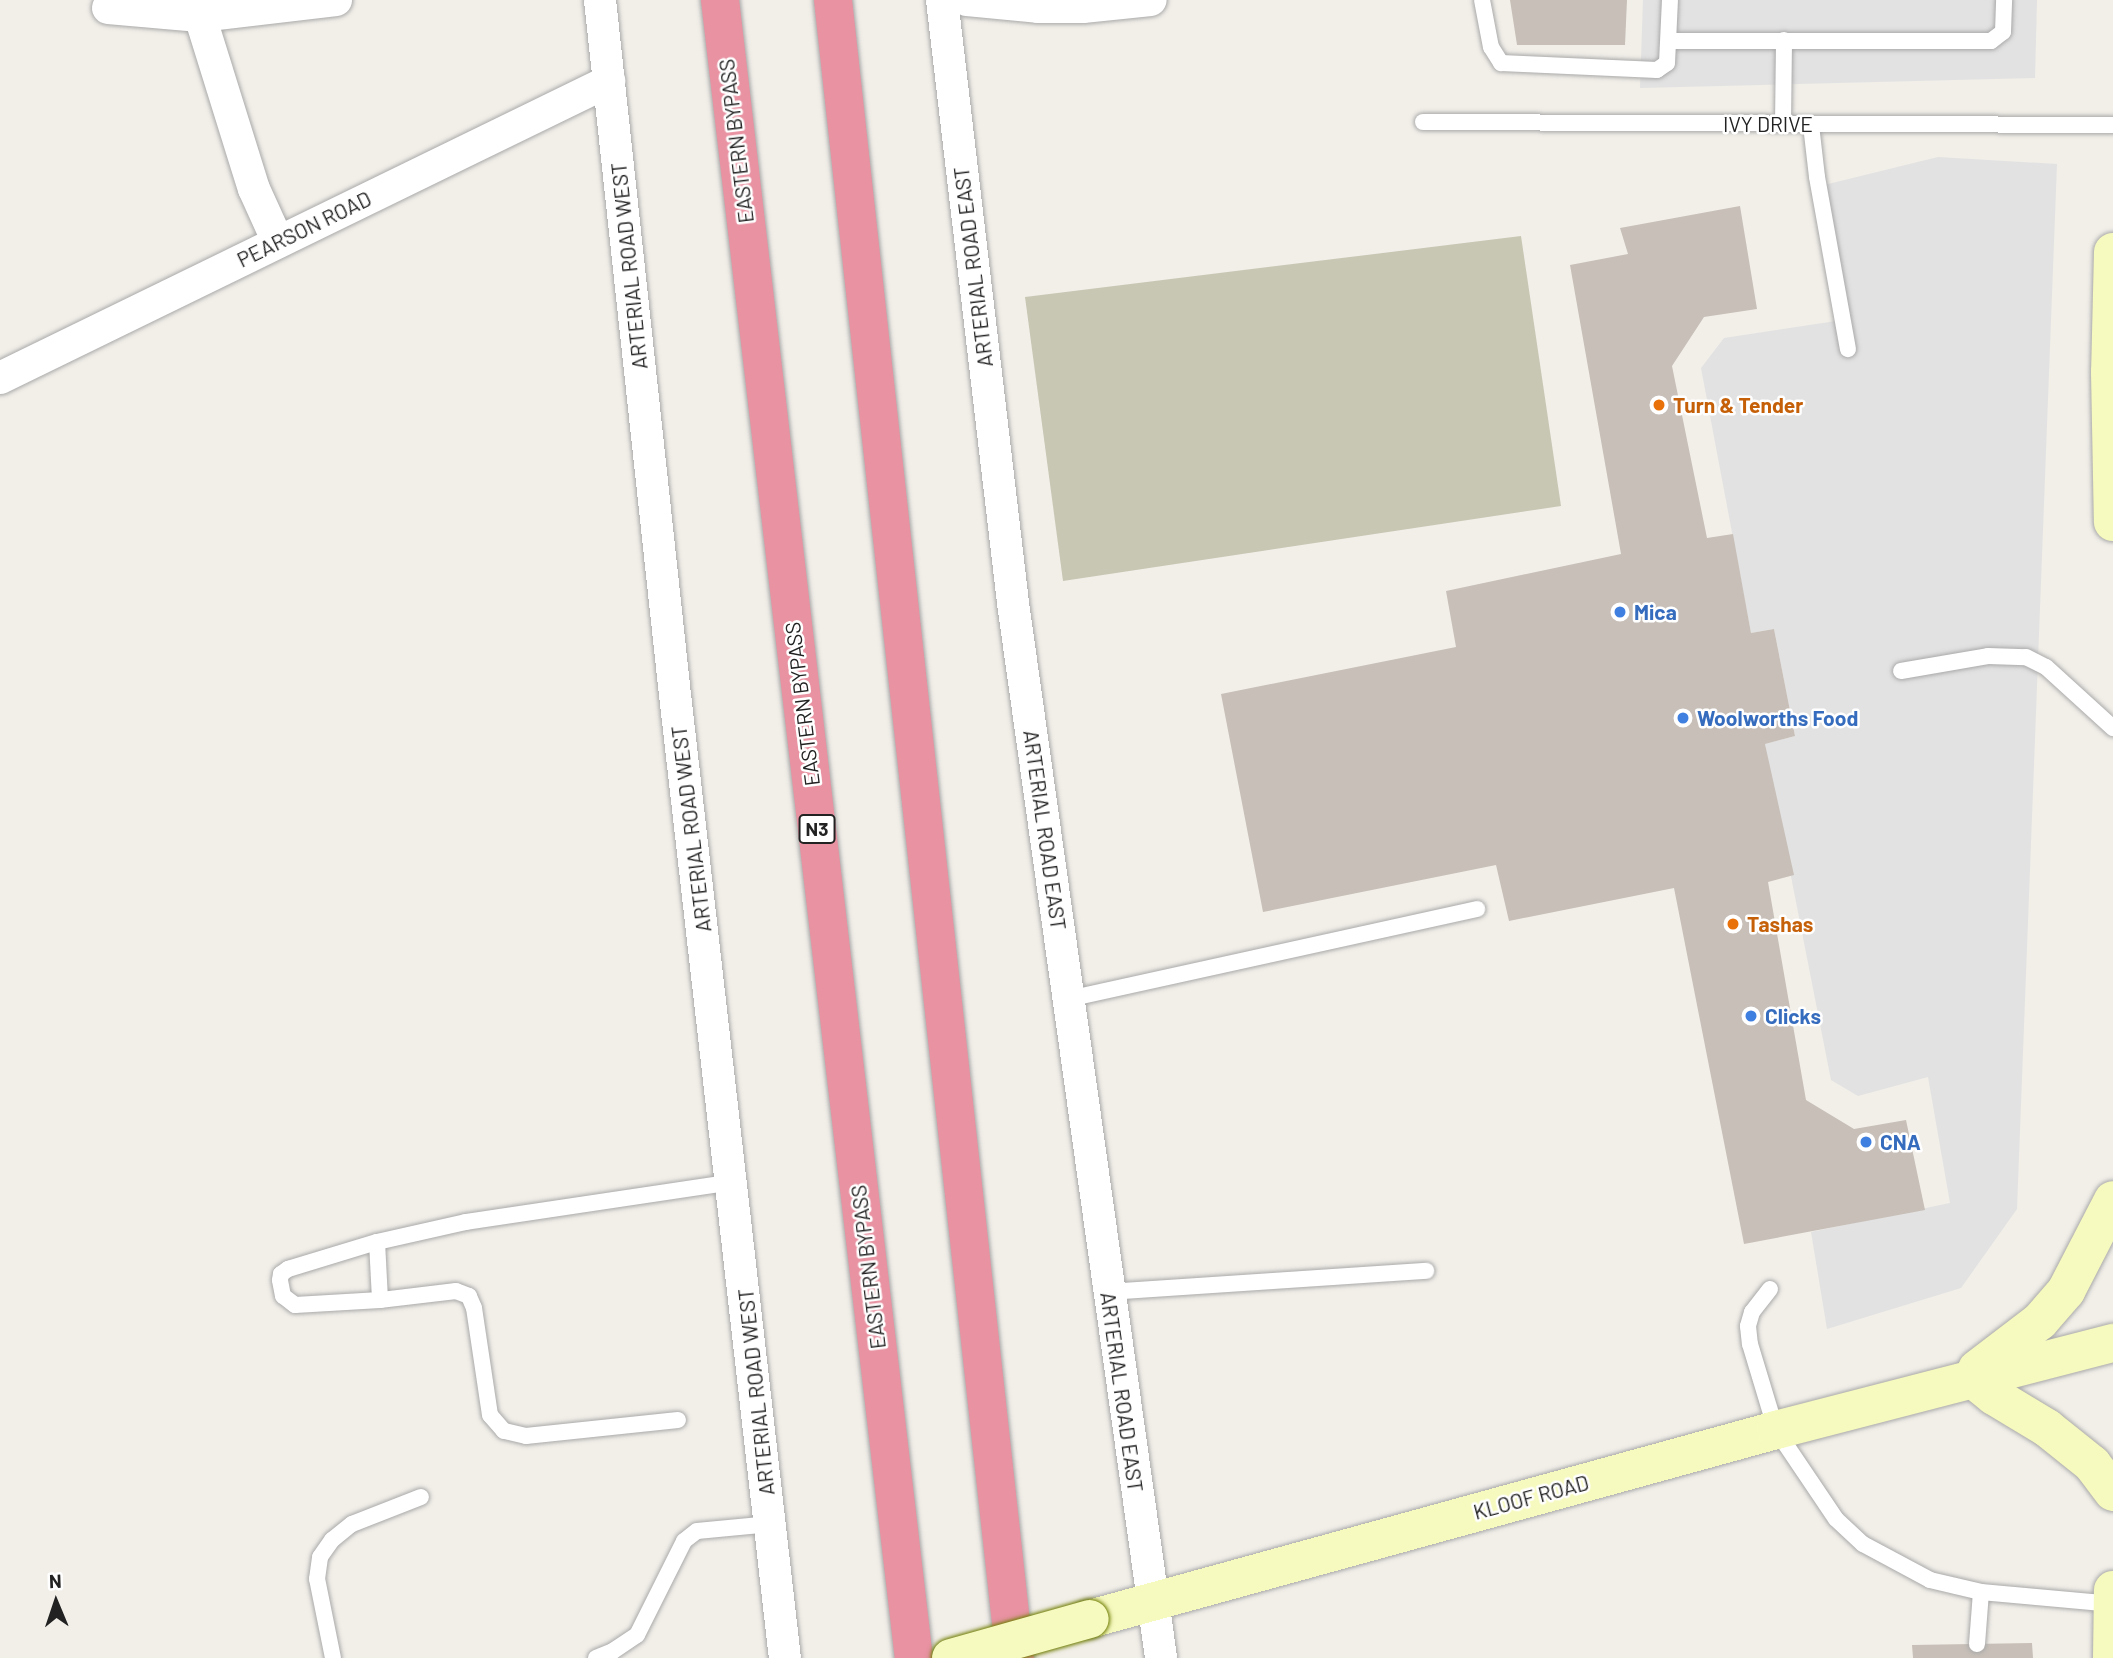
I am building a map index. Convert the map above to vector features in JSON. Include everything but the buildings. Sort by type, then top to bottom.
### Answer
[{"type":"highway","name":"EASTERN BYPASS","points":[[720,0],[914,1658]]},
{"type":"highway","points":[[833,0],[1015,1658]]},
{"type":"main road","points":[[2113,252],[2110,372],[2113,522]]},
{"type":"main road","points":[[2113,1200],[2066,1291],[2040,1321],[1964,1381],[2047,1428],[2092,1464],[2113,1493]]},
{"type":"main road","name":"KLOOF ROAD","points":[[951,1658],[1776,1430],[2113,1343]]},
{"type":"main road","points":[[2112,1658],[2113,1590]]},
{"type":"street","points":[[108,8],[200,16],[336,0]]},
{"type":"street","name":"ARTERIAL ROAD WEST","points":[[600,0],[672,673],[733,1182],[785,1658]]},
{"type":"street","name":"ARTERIAL ROAD EAST","points":[[942,0],[1013,603],[1151,1602],[1161,1658]]},
{"type":"street","points":[[967,0],[1072,7],[1151,0]]},
{"type":"street","points":[[200,16],[254,189],[278,242]]},
{"type":"street","name":"PEARSON ROAD","points":[[0,378],[609,81]]},
{"type":"lane","points":[[1482,0],[1495,57],[1510,66],[1657,70],[1667,63],[1670,0]]},
{"type":"lane","points":[[1669,41],[1991,41],[2003,32],[2004,0]]},
{"type":"lane","points":[[1783,124],[1784,40]]},
{"type":"lane","name":"IVY DRIVE","points":[[1423,122],[2113,125]]},
{"type":"lane","points":[[1811,125],[1817,177],[1848,349]]},
{"type":"lane","points":[[1901,671],[1988,656],[2026,657],[2046,667],[2113,728]]},
{"type":"lane","points":[[1068,999],[1477,909]]},
{"type":"lane","points":[[678,1420],[526,1436],[504,1431],[490,1415],[474,1308],[469,1296],[456,1290],[380,1300],[295,1305],[283,1296],[281,1274],[289,1269],[377,1242],[466,1222],[733,1182]]},
{"type":"lane","points":[[377,1242],[380,1300]]},
{"type":"lane","points":[[1108,1292],[1426,1271]]},
{"type":"lane","points":[[1770,1289],[1759,1299],[1748,1326],[1750,1344],[1776,1430],[1836,1519],[1863,1544],[1930,1580],[1981,1592],[2113,1604]]},
{"type":"lane","points":[[333,1658],[317,1579],[320,1557],[332,1540],[352,1524],[421,1497]]},
{"type":"lane","points":[[596,1658],[613,1651],[637,1635],[684,1541],[697,1531],[771,1524]]},
{"type":"lane","points":[[1977,1644],[1981,1592]]},
{"type":"shaded area","points":[[1643,0],[2037,0],[2035,78],[1640,88]]},
{"type":"shaded area","points":[[1938,157],[2057,164],[2017,1209],[1961,1288],[1827,1329],[1811,1232],[1950,1203],[1928,1077],[1858,1096],[1831,1080],[1765,744],[1795,736],[1774,629],[1751,633],[1701,368],[1724,338],[1836,321],[1812,188]]},
{"type":"shaded area","points":[[1521,236],[1561,506],[1063,581],[1025,297]]},
{"type":"place","name":"Turn & Tender","points":[[1659,405]]},
{"type":"place","name":"Mica","points":[[1620,612]]},
{"type":"place","name":"Woolworths Food","points":[[1683,718]]},
{"type":"place","name":"Tashas","points":[[1733,924]]},
{"type":"place","name":"Clicks","points":[[1751,1016]]},
{"type":"place","name":"CNA","points":[[1866,1142]]}]
